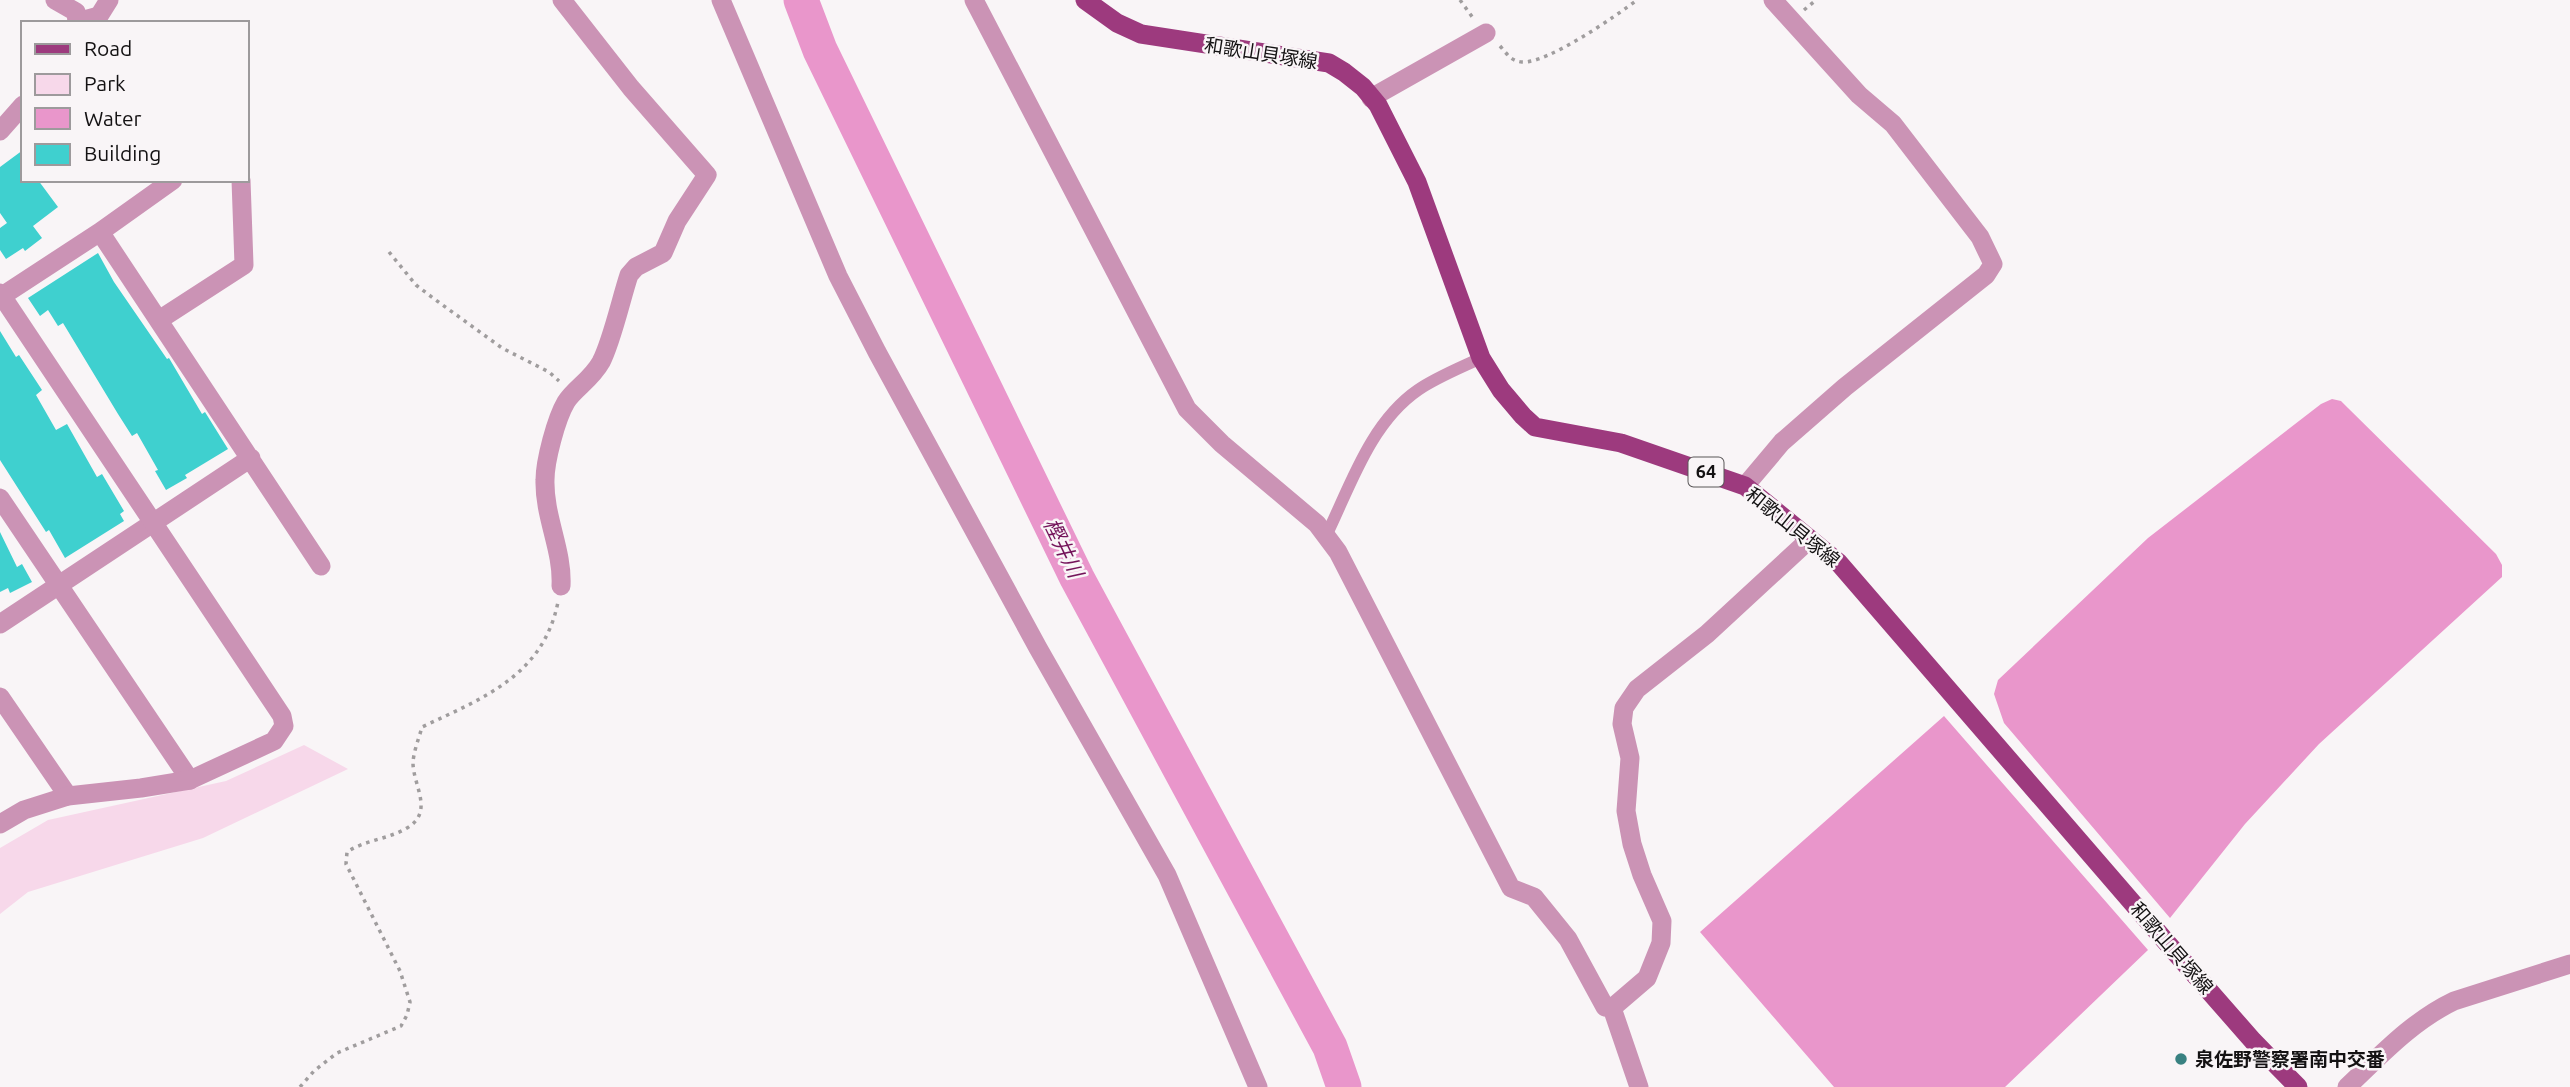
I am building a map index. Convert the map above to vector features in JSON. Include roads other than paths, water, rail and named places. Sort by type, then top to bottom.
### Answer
[{"type":"main road","name":"和歌山貝塚線","points":[[1085,0],[1116,23],[1141,33],[1329,63],[1344,72],[1378,106],[1417,182],[1481,358],[1501,390],[1535,427],[1621,443],[1745,486],[1838,562],[2168,944],[2253,1041],[2298,1087]]},
{"type":"street","points":[[55,0],[76,12],[77,21]]},
{"type":"street","points":[[81,21],[99,16],[109,0]]},
{"type":"street","points":[[561,586],[562,566],[548,515],[545,480],[550,448],[566,402],[589,380],[602,360],[629,275],[636,267],[663,253],[677,221],[706,176],[631,88],[562,0]]},
{"type":"street","points":[[721,0],[838,276],[1032,636],[1167,874],[1258,1087]]},
{"type":"street","points":[[974,0],[1187,409],[1222,444],[1317,524],[1326,536],[1356,585],[1511,888],[1534,897],[1568,939],[1605,1007],[1612,1008],[1647,978],[1661,943],[1662,921],[1635,854],[1626,811],[1630,758],[1622,724],[1624,708],[1637,689],[1707,634],[1811,539]]},
{"type":"street","points":[[1745,486],[1782,442],[1845,387],[1986,275],[1993,264],[1980,237],[1894,124],[1859,95],[1773,0]]},
{"type":"street","points":[[1371,98],[1486,33]]},
{"type":"street","points":[[0,131],[21,107]]},
{"type":"street","points":[[0,824],[24,810],[68,796],[141,788],[190,779],[274,741],[284,726],[282,716],[1,295],[100,232],[170,182]]},
{"type":"street","points":[[159,320],[244,265],[241,182]]},
{"type":"street","points":[[100,232],[321,566]]},
{"type":"street","points":[[0,624],[251,458]]},
{"type":"street","points":[[0,498],[190,779]]},
{"type":"street","points":[[0,697],[68,796]]},
{"type":"street","points":[[2347,1087],[2413,1026],[2435,1010],[2454,1001],[2570,964]]},
{"type":"street","points":[[1612,1008],[1639,1087]]},
{"type":"lane","points":[[1326,536],[1375,437],[1394,412],[1418,390],[1481,358]]},
{"type":"water","points":[[2332,399],[2341,401],[2496,554],[2502,565],[2502,577],[2319,744],[2245,824],[2170,918],[2004,723],[1994,694],[1998,680],[2148,538],[2321,404]]},
{"type":"water","points":[[1944,716],[2148,950],[2005,1087],[1834,1087],[1700,932]]},
{"type":"waterway","name":"樫井川","points":[[801,0],[820,50],[1077,578],[1330,1047],[1344,1087]]},
{"type":"place","name":"泉佐野警察署南中交番","points":[[2181,1059]]}]
